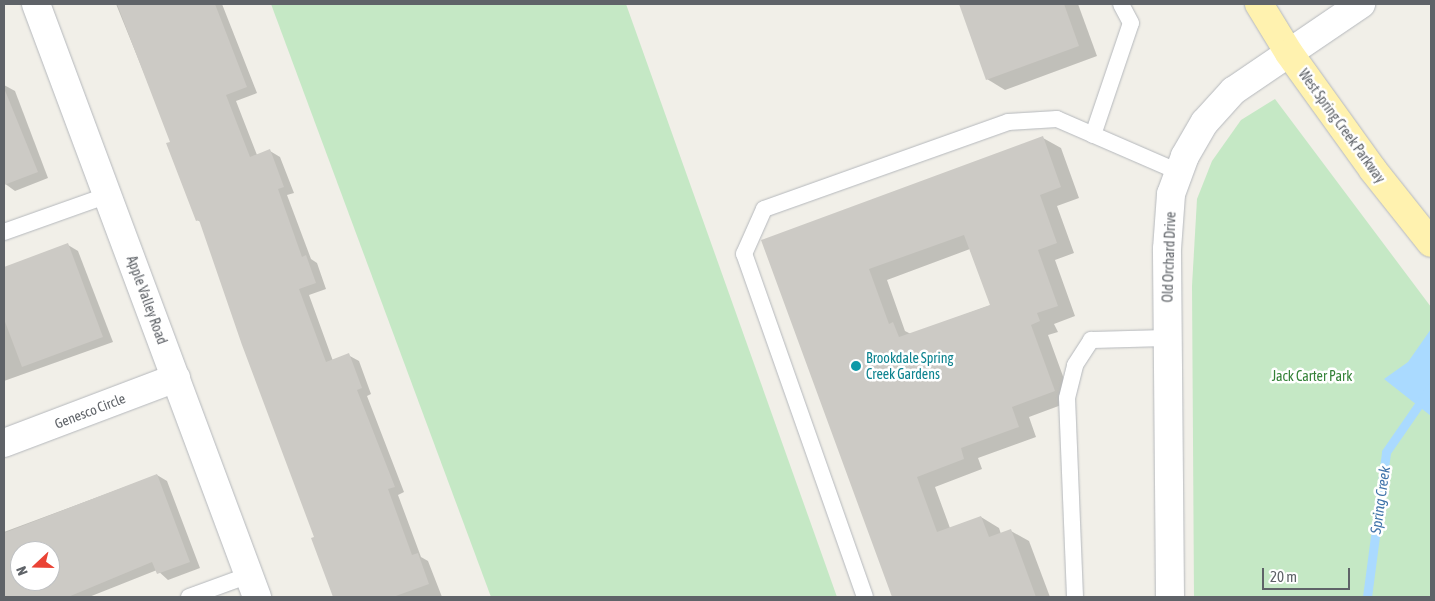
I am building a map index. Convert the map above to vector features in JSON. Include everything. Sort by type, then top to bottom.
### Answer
[{"type":"main road","name":"West Spring Creek Parkway","points":[[1259,4],[1289,53],[1373,170],[1431,243]]},
{"type":"street","name":"Apple Valley Road","points":[[36,4],[253,586]]},
{"type":"street","name":"Old Orchard Drive","points":[[1170,597],[1167,249],[1171,194],[1185,156],[1210,116],[1233,91],[1361,4]]},
{"type":"street","name":"Genesco Circle","points":[[4,443],[176,378]]},
{"type":"lane","points":[[1093,135],[1130,23],[1121,4]]},
{"type":"lane","points":[[866,597],[744,254],[764,209],[1008,122],[1057,119],[1179,172]]},
{"type":"lane","points":[[4,232],[108,194]]},
{"type":"lane","points":[[1075,597],[1067,398],[1075,365],[1092,340],[1168,338]]},
{"type":"lane","points":[[189,597],[253,586]]},
{"type":"green space","points":[[271,4],[626,4],[837,597],[491,597]]},
{"type":"green space","name":"Jack Carter Park","points":[[1275,99],[1431,307],[1431,597],[1194,597],[1192,286],[1197,199],[1212,161],[1241,120]]},
{"type":"water","points":[[1431,329],[1431,416],[1384,379],[1408,362]]},
{"type":"building","points":[[117,4],[215,4],[247,87],[226,95],[250,157],[270,149],[284,187],[278,189],[302,257],[306,255],[316,283],[299,289],[326,362],[349,353],[362,388],[357,390],[395,487],[388,489],[412,555],[418,553],[429,584],[393,597],[333,597],[311,538],[314,537],[242,345],[199,220],[196,221],[166,143],[170,142]]},
{"type":"building","points":[[959,4],[1064,4],[1079,46],[986,80]]},
{"type":"building","points":[[4,88],[38,172],[4,185]]},
{"type":"building","name":"Brookdale Spring Creek Gardens","points":[[1043,136],[1061,187],[1040,195],[1057,243],[1038,250],[1058,306],[1037,313],[1040,321],[1031,325],[1055,391],[1012,407],[1019,427],[961,448],[964,459],[917,477],[937,532],[981,516],[989,537],[1011,529],[1036,597],[892,597],[761,240]],"holes":[[[964,235],[990,305],[899,337],[893,322],[889,324],[869,269]]]},
{"type":"building","points":[[68,243],[103,337],[22,367],[4,319],[4,267]]},
{"type":"building","points":[[157,474],[190,562],[157,574],[152,562],[68,597],[4,597],[4,533]]},
{"type":"waterway","name":"Spring Creek","points":[[1367,597],[1386,452],[1431,387]]},
{"type":"place","name":"Brookdale Spring Creek Gardens","points":[[856,366]]}]
